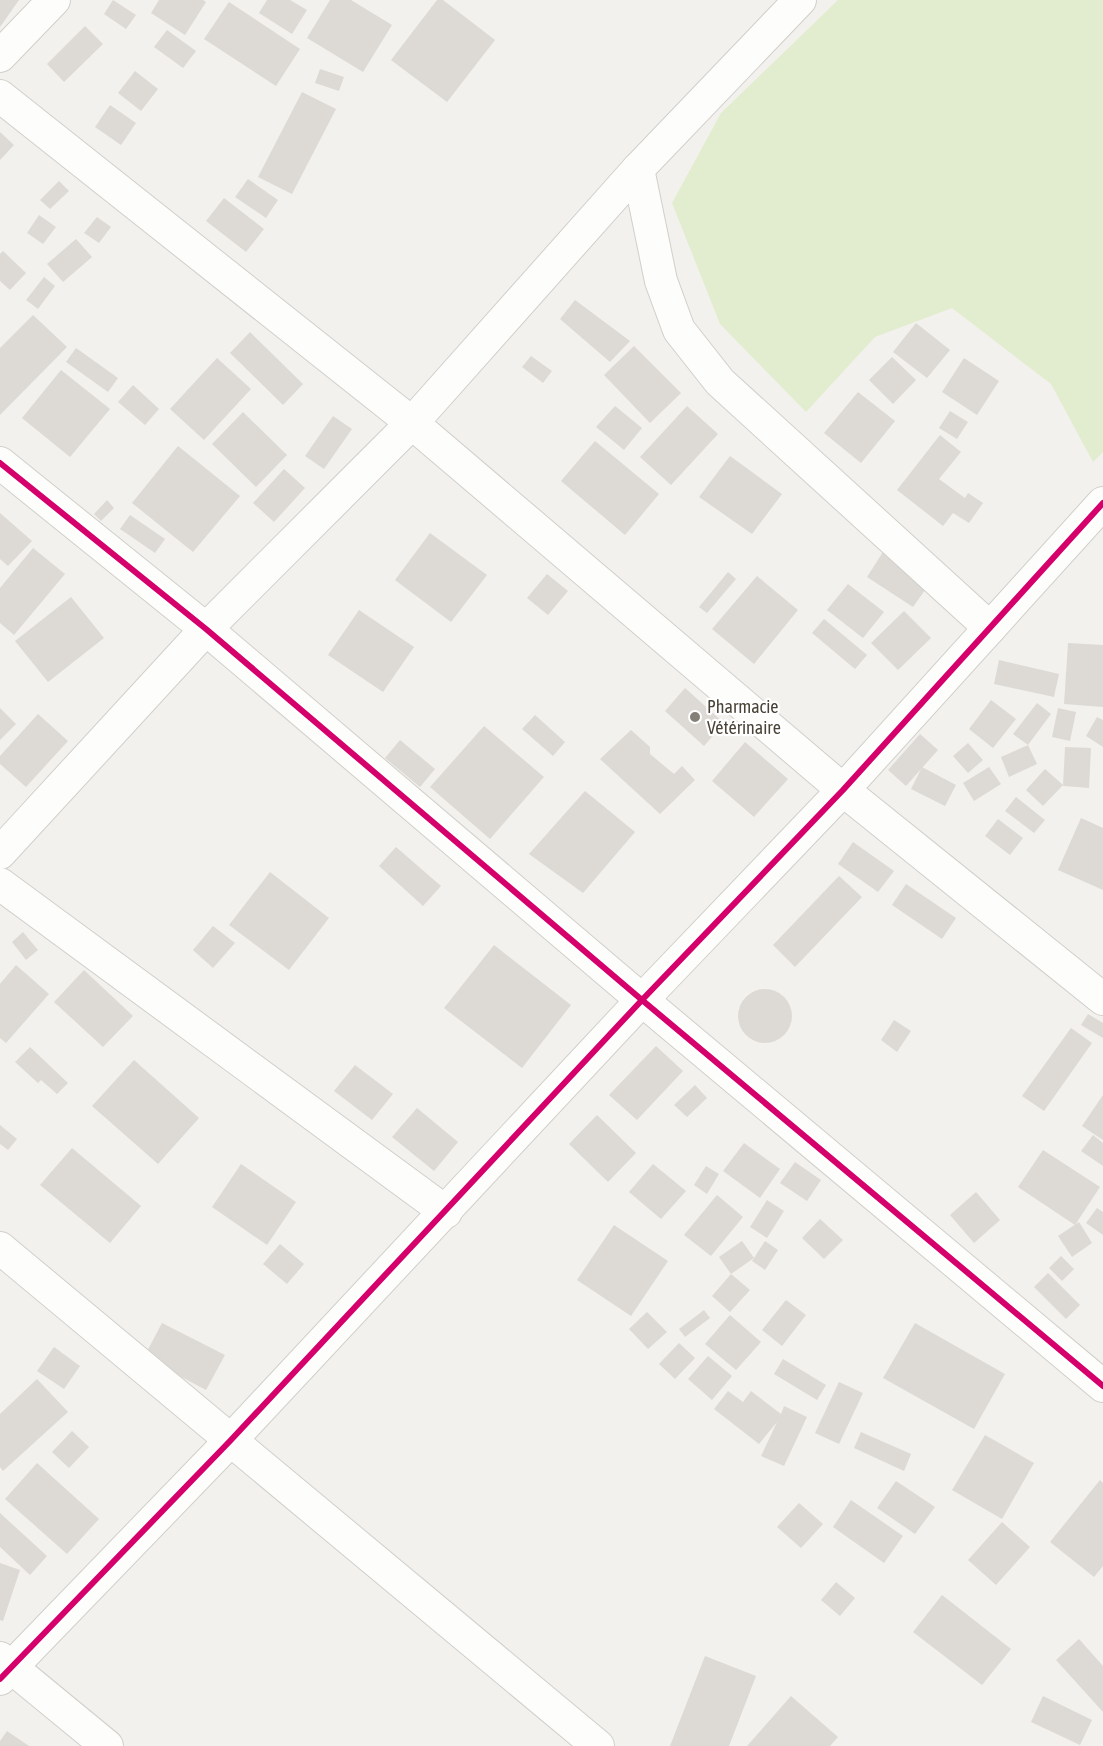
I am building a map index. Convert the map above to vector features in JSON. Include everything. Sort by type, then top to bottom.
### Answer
[{"type":"street","points":[[0,56],[54,0]]},
{"type":"street","points":[[0,853],[206,629],[412,423],[638,169],[800,0]]},
{"type":"street","points":[[0,96],[412,423],[843,790],[1103,999]]},
{"type":"street","points":[[638,169],[661,280],[679,330],[720,382],[990,628]]},
{"type":"street","points":[[0,463],[206,629],[642,1000],[1103,1386]]},
{"type":"street","points":[[107,1746],[4,1668],[230,1441],[642,1000],[843,790],[1103,503]]},
{"type":"street","points":[[0,884],[446,1212]]},
{"type":"street","points":[[0,1248],[597,1746]]},
{"type":"green space","points":[[838,0],[1103,0],[1103,452],[1093,462],[1051,384],[952,308],[875,337],[806,412],[720,324],[672,203],[721,113]]},
{"type":"building","points":[[0,0],[19,0],[0,27]]},
{"type":"building","points":[[113,0],[136,15],[126,29],[104,14]]},
{"type":"building","points":[[159,0],[203,0],[206,2],[185,35],[151,13]]},
{"type":"building","points":[[267,0],[290,0],[307,10],[292,34],[259,13]]},
{"type":"building","points":[[330,0],[351,0],[392,25],[363,72],[307,38]]},
{"type":"building","points":[[437,0],[443,0],[495,40],[447,102],[391,60]]},
{"type":"building","points":[[229,2],[300,49],[276,86],[204,39]]},
{"type":"building","points":[[85,26],[103,44],[64,82],[47,64]]},
{"type":"building","points":[[167,30],[196,51],[183,68],[154,47]]},
{"type":"building","points":[[320,69],[344,77],[339,91],[315,83]]},
{"type":"building","points":[[135,71],[158,89],[141,111],[118,93]]},
{"type":"building","points":[[302,92],[336,109],[292,194],[258,177]]},
{"type":"building","points":[[110,105],[136,123],[121,145],[95,127]]},
{"type":"building","points":[[0,132],[14,145],[0,160]]},
{"type":"building","points":[[248,179],[278,200],[266,218],[235,197]]},
{"type":"building","points":[[59,181],[69,191],[50,209],[40,200]]},
{"type":"building","points":[[224,198],[264,229],[246,252],[206,221]]},
{"type":"building","points":[[39,215],[56,227],[43,244],[27,233]]},
{"type":"building","points":[[97,217],[111,227],[99,243],[84,233]]},
{"type":"building","points":[[76,239],[92,257],[63,282],[47,264]]},
{"type":"building","points":[[3,251],[26,273],[10,290],[0,281],[0,254]]},
{"type":"building","points":[[44,277],[55,286],[38,309],[26,300]]},
{"type":"building","points":[[575,300],[630,341],[610,362],[560,319]]},
{"type":"building","points":[[33,315],[67,347],[0,415],[0,348]]},
{"type":"building","points":[[916,323],[950,350],[927,378],[893,352]]},
{"type":"building","points":[[250,332],[303,384],[283,405],[230,353]]},
{"type":"building","points":[[634,346],[681,393],[650,423],[604,375]]},
{"type":"building","points":[[76,348],[118,378],[108,392],[66,362]]},
{"type":"building","points":[[531,356],[552,371],[543,383],[522,367]]},
{"type":"building","points":[[892,357],[916,380],[893,404],[869,380]]},
{"type":"building","points":[[217,358],[251,389],[204,440],[170,409]]},
{"type":"building","points":[[964,358],[999,381],[977,415],[942,392]]},
{"type":"building","points":[[61,370],[110,409],[70,457],[22,418]]},
{"type":"building","points":[[133,385],[159,409],[145,425],[118,402]]},
{"type":"building","points":[[858,392],[895,421],[861,463],[824,433]]},
{"type":"building","points":[[615,406],[642,428],[624,450],[596,427]]},
{"type":"building","points":[[687,406],[718,434],[671,485],[640,457]]},
{"type":"building","points":[[950,411],[968,422],[957,439],[939,428]]},
{"type":"building","points":[[243,412],[287,455],[256,487],[212,444]]},
{"type":"building","points":[[333,416],[352,429],[324,469],[305,456]]},
{"type":"building","points":[[940,435],[961,452],[939,479],[965,498],[968,493],[983,503],[969,523],[953,513],[943,526],[897,490]]},
{"type":"building","points":[[595,441],[659,494],[625,535],[561,481]]},
{"type":"building","points":[[178,446],[240,496],[193,552],[132,503]]},
{"type":"building","points":[[730,456],[782,494],[752,534],[699,497]]},
{"type":"building","points":[[284,469],[305,488],[274,522],[253,503]]},
{"type":"building","points":[[107,500],[114,508],[101,521],[94,514]]},
{"type":"building","points":[[0,513],[32,541],[8,566],[0,559]]},
{"type":"building","points":[[130,515],[165,539],[155,553],[120,529]]},
{"type":"building","points":[[430,533],[487,575],[451,622],[395,580]]},
{"type":"building","points":[[33,548],[65,574],[14,635],[0,623],[0,588]]},
{"type":"building","points":[[883,552],[930,583],[913,607],[867,577]]},
{"type":"building","points":[[728,572],[736,579],[707,613],[699,607]]},
{"type":"building","points":[[547,574],[568,591],[548,615],[527,598]]},
{"type":"building","points":[[757,576],[798,610],[754,664],[712,629]]},
{"type":"building","points":[[848,584],[884,612],[863,638],[827,610]]},
{"type":"building","points":[[71,597],[104,638],[48,682],[15,641]]},
{"type":"building","points":[[359,610],[414,647],[383,692],[328,655]]},
{"type":"building","points":[[904,611],[931,638],[898,670],[871,643]]},
{"type":"building","points":[[824,619],[867,655],[855,669],[812,633]]},
{"type":"building","points":[[1068,643],[1103,645],[1103,707],[1064,704]]},
{"type":"building","points":[[999,660],[1059,674],[1054,697],[994,684]]},
{"type":"building","name":"Pharmacie Vétérinaire","points":[[685,688],[724,723],[704,746],[665,711]]},
{"type":"building","points":[[991,700],[1016,719],[993,748],[969,729]]},
{"type":"building","points":[[1037,703],[1051,714],[1028,745],[1013,734]]},
{"type":"building","points":[[0,708],[16,724],[0,740]]},
{"type":"building","points":[[1058,708],[1076,712],[1070,741],[1052,737]]},
{"type":"building","points":[[38,714],[68,741],[26,787],[0,764],[0,756]]},
{"type":"building","points":[[535,715],[565,742],[553,756],[522,729]]},
{"type":"building","points":[[1097,717],[1103,720],[1103,747],[1086,736]]},
{"type":"building","points":[[484,726],[544,777],[490,839],[430,787]]},
{"type":"building","points":[[631,730],[650,747],[650,754],[674,774],[682,766],[695,780],[660,814],[600,759]]},
{"type":"building","points":[[920,734],[938,750],[906,786],[888,770]]},
{"type":"building","points":[[400,740],[435,769],[420,787],[385,758]]},
{"type":"building","points":[[745,742],[788,779],[754,817],[712,781]]},
{"type":"building","points":[[968,743],[983,760],[968,773],[953,756]]},
{"type":"building","points":[[1028,745],[1037,764],[1009,777],[1001,757]]},
{"type":"building","points":[[1065,747],[1091,748],[1089,788],[1063,786]]},
{"type":"building","points":[[922,767],[956,785],[945,806],[911,789]]},
{"type":"building","points":[[989,767],[1001,784],[974,801],[963,783]]},
{"type":"building","points":[[1045,769],[1063,785],[1043,806],[1026,790]]},
{"type":"building","points":[[585,791],[635,832],[583,893],[529,854]]},
{"type":"building","points":[[1016,797],[1045,820],[1034,833],[1005,811]]},
{"type":"building","points":[[1081,818],[1103,828],[1103,890],[1058,870]]},
{"type":"building","points":[[998,819],[1023,838],[1010,855],[985,836]]},
{"type":"building","points":[[853,842],[894,871],[878,892],[838,864]]},
{"type":"building","points":[[396,847],[441,886],[423,906],[379,866]]},
{"type":"building","points":[[270,872],[329,918],[289,970],[229,925]]},
{"type":"building","points":[[839,876],[862,897],[795,967],[773,945]]},
{"type":"building","points":[[906,884],[956,918],[942,939],[892,905]]},
{"type":"building","points":[[213,926],[235,943],[213,968],[193,950]]},
{"type":"building","points":[[23,932],[38,950],[26,960],[12,942]]},
{"type":"building","points":[[494,945],[571,1005],[522,1068],[444,1008]]},
{"type":"building","points":[[16,965],[49,994],[6,1043],[0,1038],[0,984]]},
{"type":"building","points":[[84,970],[133,1016],[103,1047],[54,1002]]},
{"type":"building","points":[[760,989],[770,989],[780,993],[788,1001],[792,1016],[788,1031],[780,1039],[770,1043],[760,1043],[750,1039],[742,1031],[738,1021],[738,1011],[742,1001],[750,993]]},
{"type":"building","points":[[1088,1014],[1103,1023],[1103,1038],[1081,1025]]},
{"type":"building","points":[[894,1020],[911,1031],[897,1052],[881,1040]]},
{"type":"building","points":[[1071,1028],[1092,1043],[1044,1111],[1022,1096]]},
{"type":"building","points":[[656,1046],[683,1071],[637,1120],[609,1095]]},
{"type":"building","points":[[30,1047],[68,1083],[57,1094],[41,1080],[38,1083],[15,1062]]},
{"type":"building","points":[[134,1060],[199,1118],[158,1164],[92,1106]]},
{"type":"building","points":[[355,1065],[393,1094],[372,1120],[334,1091]]},
{"type":"building","points":[[695,1085],[707,1098],[687,1117],[674,1105]]},
{"type":"building","points":[[1103,1095],[1103,1140],[1082,1126]]},
{"type":"building","points":[[417,1108],[458,1142],[434,1171],[392,1137]]},
{"type":"building","points":[[597,1115],[636,1153],[608,1182],[569,1144]]},
{"type":"building","points":[[0,1125],[17,1139],[8,1150],[0,1144]]},
{"type":"building","points":[[1093,1135],[1103,1143],[1103,1166],[1081,1151]]},
{"type":"building","points":[[744,1143],[780,1169],[760,1198],[723,1171]]},
{"type":"building","points":[[72,1148],[141,1206],[110,1243],[40,1185]]},
{"type":"building","points":[[1043,1150],[1100,1187],[1075,1225],[1018,1187]]},
{"type":"building","points":[[795,1162],[821,1180],[807,1201],[780,1183]]},
{"type":"building","points":[[241,1164],[296,1202],[267,1245],[212,1207]]},
{"type":"building","points":[[653,1164],[686,1191],[661,1219],[629,1192]]},
{"type":"building","points":[[706,1166],[719,1174],[707,1194],[694,1185]]},
{"type":"building","points":[[976,1192],[1000,1220],[974,1243],[950,1215]]},
{"type":"building","points":[[717,1195],[743,1217],[711,1256],[684,1235]]},
{"type":"building","points":[[767,1200],[784,1211],[767,1238],[750,1227]]},
{"type":"building","points":[[1097,1208],[1103,1212],[1103,1235],[1086,1223]]},
{"type":"building","points":[[820,1219],[843,1240],[824,1259],[802,1238]]},
{"type":"building","points":[[1079,1222],[1092,1243],[1072,1257],[1058,1236]]},
{"type":"building","points":[[614,1225],[668,1261],[631,1316],[577,1280]]},
{"type":"building","points":[[742,1241],[754,1258],[731,1274],[719,1257]]},
{"type":"building","points":[[765,1241],[778,1250],[765,1270],[752,1261]]},
{"type":"building","points":[[280,1244],[304,1264],[287,1284],[263,1264]]},
{"type":"building","points":[[1061,1256],[1074,1269],[1062,1281],[1049,1268]]},
{"type":"building","points":[[1048,1273],[1080,1305],[1066,1319],[1034,1287]]},
{"type":"building","points":[[731,1274],[750,1290],[730,1312],[712,1296]]},
{"type":"building","points":[[786,1300],[806,1315],[782,1346],[762,1330]]},
{"type":"building","points":[[704,1310],[710,1318],[685,1337],[679,1329]]},
{"type":"building","points":[[647,1312],[667,1332],[648,1349],[629,1329]]},
{"type":"building","points":[[730,1315],[761,1342],[736,1370],[705,1344]]},
{"type":"building","points":[[162,1323],[225,1355],[206,1390],[144,1357]]},
{"type":"building","points":[[915,1323],[1005,1374],[974,1429],[883,1378]]},
{"type":"building","points":[[679,1343],[695,1358],[675,1379],[659,1364]]},
{"type":"building","points":[[54,1347],[80,1366],[64,1389],[37,1371]]},
{"type":"building","points":[[708,1356],[732,1376],[712,1400],[688,1379]]},
{"type":"building","points":[[783,1359],[826,1385],[817,1400],[774,1374]]},
{"type":"building","points":[[37,1379],[68,1412],[3,1471],[0,1467],[0,1414]]},
{"type":"building","points":[[839,1382],[863,1393],[839,1444],[815,1433]]},
{"type":"building","points":[[728,1391],[743,1402],[751,1391],[781,1414],[784,1406],[807,1417],[784,1466],[761,1456],[777,1422],[759,1444],[714,1409]]},
{"type":"building","points":[[72,1431],[89,1447],[69,1468],[52,1452]]},
{"type":"building","points":[[861,1432],[911,1454],[904,1471],[854,1448]]},
{"type":"building","points":[[985,1435],[1034,1463],[1002,1519],[952,1490]]},
{"type":"building","points":[[37,1463],[99,1519],[67,1554],[5,1499]]},
{"type":"building","points":[[1100,1480],[1103,1483],[1103,1566],[1094,1577],[1050,1542]]},
{"type":"building","points":[[896,1481],[935,1507],[915,1534],[877,1508]]},
{"type":"building","points":[[851,1500],[903,1536],[884,1563],[833,1527]]},
{"type":"building","points":[[799,1503],[823,1524],[801,1548],[777,1527]]},
{"type":"building","points":[[0,1513],[47,1556],[30,1575],[0,1547]]},
{"type":"building","points":[[1002,1522],[1030,1547],[996,1585],[968,1560]]},
{"type":"building","points":[[0,1563],[20,1570],[3,1621],[0,1620]]},
{"type":"building","points":[[836,1582],[855,1598],[840,1616],[821,1600]]},
{"type":"building","points":[[942,1595],[1011,1649],[982,1685],[913,1632]]},
{"type":"building","points":[[1079,1639],[1103,1666],[1103,1712],[1056,1660]]},
{"type":"building","points":[[705,1656],[756,1676],[729,1746],[670,1746]]},
{"type":"building","points":[[791,1696],[838,1737],[830,1746],[747,1746]]},
{"type":"building","points":[[1043,1696],[1092,1720],[1080,1745],[1031,1722]]},
{"type":"building","points":[[7,1731],[29,1746],[0,1746],[0,1741]]},
{"type":"cycle path","points":[[0,463],[206,629],[642,1000],[1103,1386]]},
{"type":"cycle path","points":[[0,1679],[230,1441],[642,1000],[843,790],[1103,503]]},
{"type":"place","name":"Pharmacie Vétérinaire","points":[[695,717]]}]
